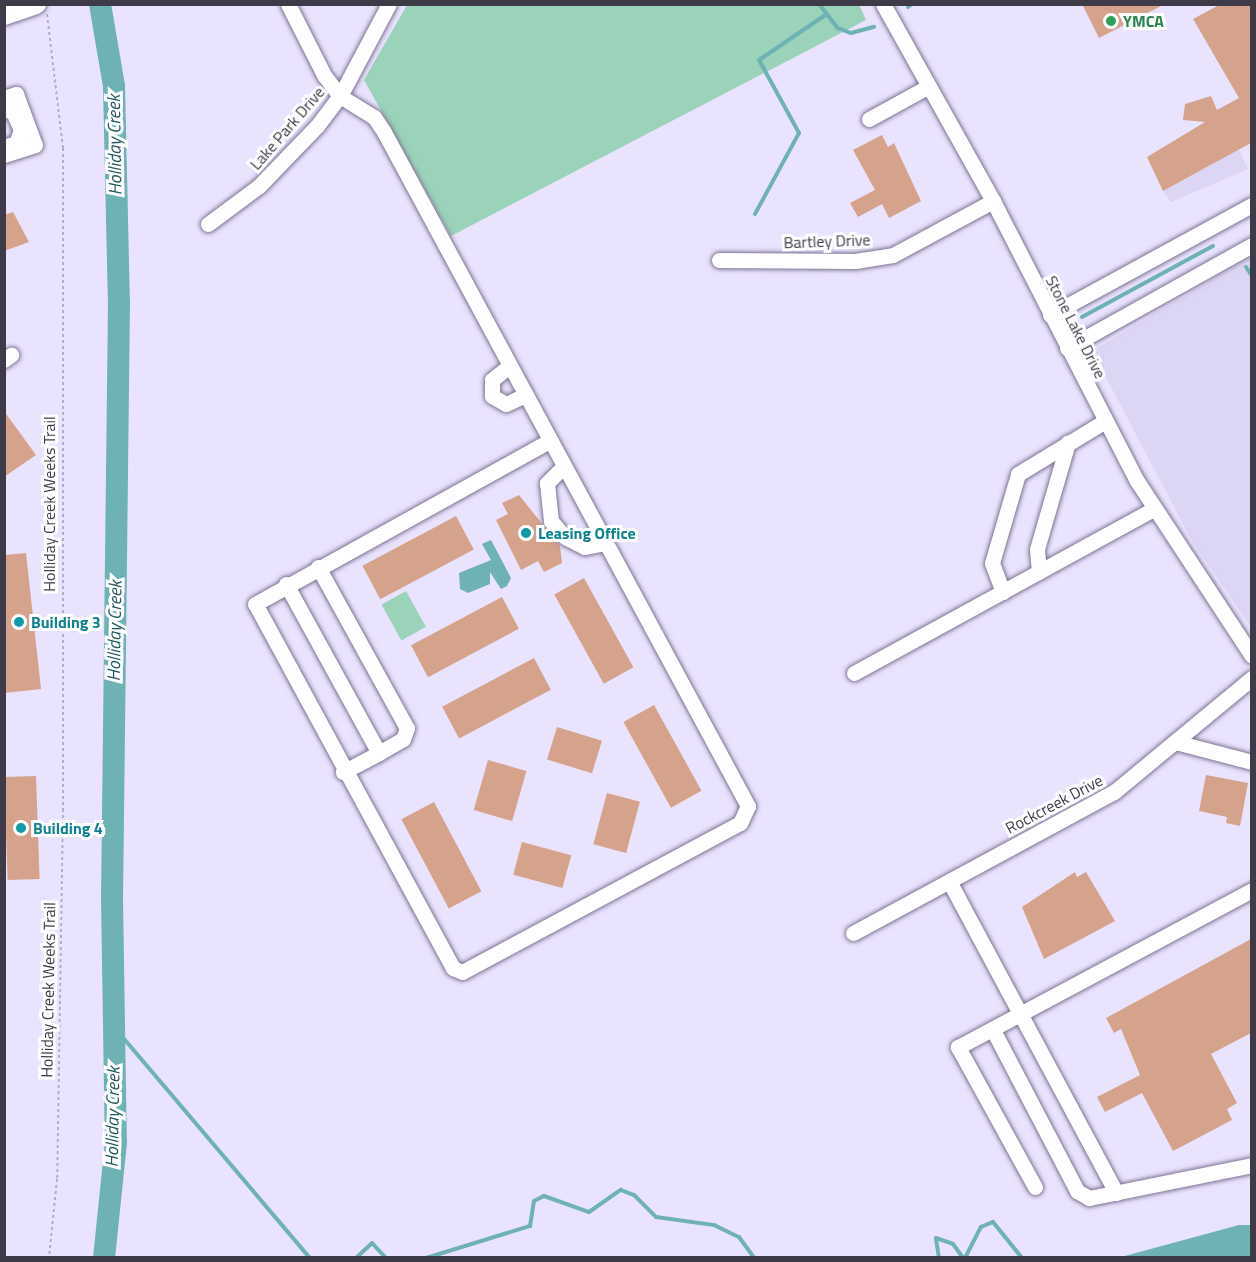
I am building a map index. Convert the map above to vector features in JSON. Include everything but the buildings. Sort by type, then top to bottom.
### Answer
[{"type":"main road","points":[[4,15],[36,4]]},
{"type":"street","points":[[288,4],[340,96],[374,117],[384,132],[748,806],[740,823],[462,972],[453,969],[255,612],[260,598],[549,441]]},
{"type":"street","name":"Lake Park Drive","points":[[208,224],[291,156],[340,96],[389,4]]},
{"type":"street","name":"Stone Lake Drive","points":[[884,5],[993,201],[1105,421],[1154,509],[1251,656]]},
{"type":"street","points":[[869,119],[929,86]]},
{"type":"street","points":[[4,98],[16,94],[35,145],[4,155]]},
{"type":"street","points":[[4,109],[14,112],[21,130],[16,143],[4,147]]},
{"type":"street","name":"Bartley Drive","points":[[719,260],[855,261],[893,255],[993,201]]},
{"type":"street","points":[[1050,315],[1251,205]]},
{"type":"street","points":[[1067,348],[1251,245]]},
{"type":"street","points":[[509,366],[492,380],[492,396],[506,404],[526,397]]},
{"type":"street","points":[[1003,592],[992,562],[1018,474],[1068,441],[1105,421]]},
{"type":"street","points":[[1040,572],[1037,549],[1068,441]]},
{"type":"street","points":[[563,467],[547,483],[551,521],[565,537],[585,547],[605,543]]},
{"type":"street","points":[[854,673],[1154,509]]},
{"type":"street","points":[[318,567],[407,728],[404,739],[343,772]]},
{"type":"street","points":[[286,584],[379,753]]},
{"type":"street","name":"Rockcreek Drive","points":[[853,933],[1114,792],[1251,678]]},
{"type":"street","points":[[1174,742],[1251,762]]},
{"type":"street","points":[[949,881],[1022,1012],[1116,1193]]},
{"type":"street","points":[[1035,1188],[958,1047],[1251,890]]},
{"type":"street","points":[[993,1030],[1077,1191],[1089,1198],[1251,1165]]},
{"type":"path","name":"Holliday Creek Weeks Trail","points":[[44,4],[56,55],[63,148],[63,808],[57,1179],[49,1257]]},
{"type":"shaded area","points":[[859,4],[866,20],[451,236],[364,80],[407,5]]},
{"type":"shaded area","points":[[1239,150],[1248,169],[1171,202],[1163,191]]},
{"type":"shaded area","points":[[1251,257],[1251,627],[1192,541],[1092,351]]},
{"type":"shaded area","points":[[491,540],[511,578],[507,586],[501,589],[490,572],[490,584],[468,593],[460,589],[459,573],[491,560],[482,544]]},
{"type":"shaded area","points":[[406,591],[426,627],[401,640],[382,605]]},
{"type":"shaded area","points":[[1239,1225],[1251,1225],[1251,1257],[1121,1257]]},
{"type":"waterway","name":"Holliday Creek","points":[[100,4],[114,86],[119,302],[112,898],[116,1142],[104,1258]]},
{"type":"waterway","points":[[819,4],[838,28],[851,33],[874,27]]},
{"type":"waterway","points":[[908,7],[912,4]]},
{"type":"waterway","points":[[755,214],[799,133],[759,60],[827,14]]},
{"type":"waterway","points":[[1082,317],[1213,246]]},
{"type":"waterway","points":[[1246,267],[1252,276]]},
{"type":"waterway","points":[[114,1027],[310,1258]]},
{"type":"waterway","points":[[426,1258],[530,1226],[534,1201],[544,1196],[589,1212],[621,1190],[634,1195],[656,1217],[714,1225],[739,1237],[754,1258]]},
{"type":"waterway","points":[[965,1258],[981,1227],[993,1222],[1022,1258]]},
{"type":"waterway","points":[[939,1258],[936,1238],[953,1244],[963,1258]]},
{"type":"waterway","points":[[356,1258],[372,1243],[386,1258]]},
{"type":"place","name":"YMCA","points":[[1111,21]]},
{"type":"place","name":"Leasing Office","points":[[526,533]]},
{"type":"place","name":"Building 3","points":[[19,622]]},
{"type":"place","name":"Building 4","points":[[21,828]]}]
